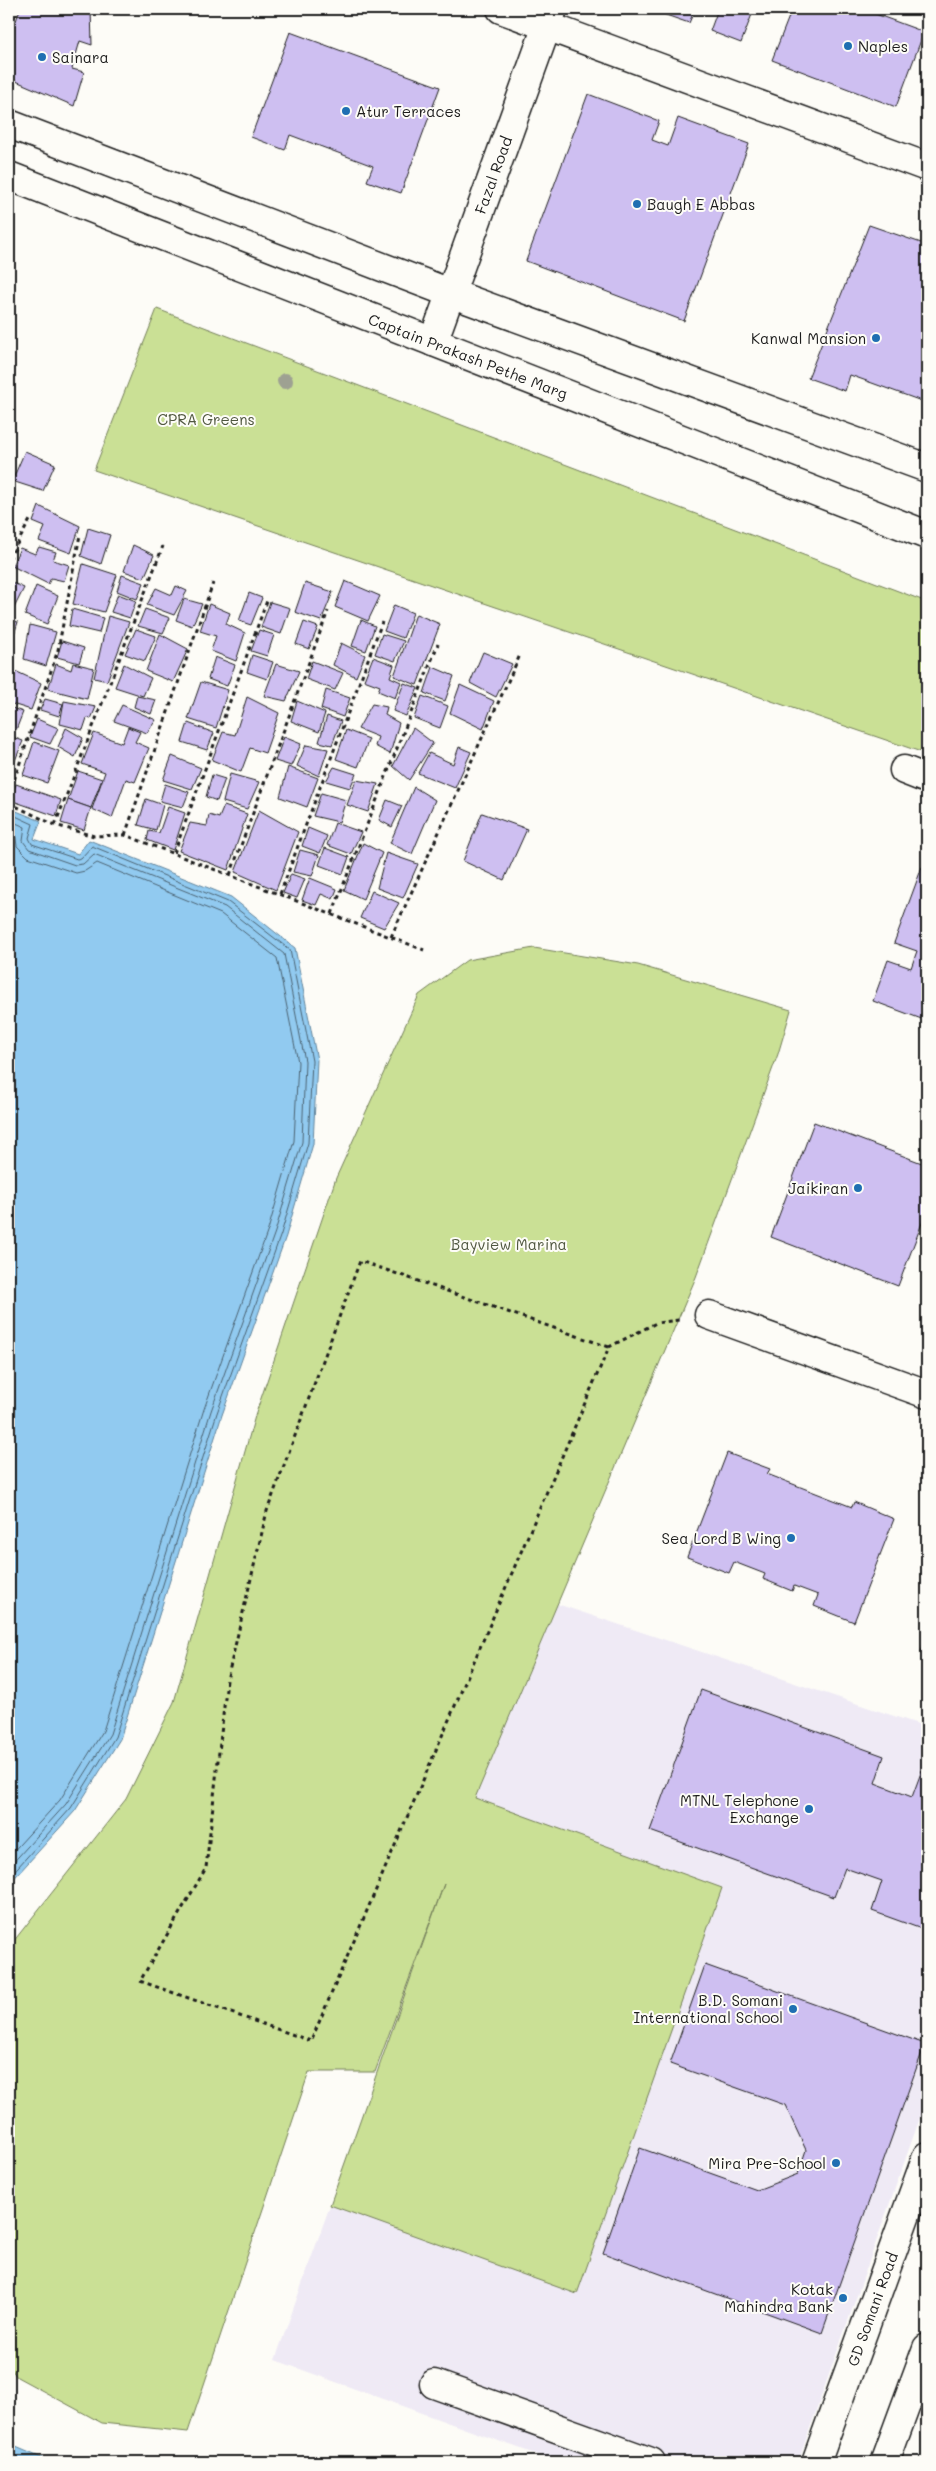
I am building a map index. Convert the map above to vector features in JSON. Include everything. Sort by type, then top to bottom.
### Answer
[{"type":"main road","points":[[501,9],[550,18],[927,167]]},
{"type":"main road","name":"Fazal Road","points":[[433,342],[550,18]]},
{"type":"main road","points":[[9,124],[450,293],[927,468]]},
{"type":"main road","name":"Captain Prakash Pethe Marg","points":[[9,176],[927,535]]},
{"type":"main road","points":[[709,1315],[927,1394]]},
{"type":"main road","name":"GD Somani Road","points":[[816,2462],[927,2156]]},
{"type":"main road","points":[[886,2462],[927,2348]]},
{"type":"main road","points":[[434,2384],[651,2462]]},
{"type":"path","points":[[9,559],[30,520]]},
{"type":"path","points":[[9,796],[58,650],[80,535]]},
{"type":"path","points":[[55,825],[163,546]]},
{"type":"path","points":[[125,835],[213,583]]},
{"type":"path","points":[[174,854],[268,598]]},
{"type":"path","points":[[230,875],[328,611]]},
{"type":"path","points":[[280,894],[382,622]]},
{"type":"path","points":[[332,914],[438,644]]},
{"type":"path","points":[[391,937],[520,655]]},
{"type":"path","points":[[9,803],[55,825],[94,836],[125,835],[424,950]]},
{"type":"path","points":[[609,1347],[360,1261],[267,1511],[227,1680],[206,1868],[140,1981],[311,2041],[609,1347],[656,1323],[709,1315]]},
{"type":"shaded area","points":[[557,1604],[927,1727],[927,2098],[798,2462],[557,2462],[275,2360],[475,1798]]},
{"type":"green space","name":"CPRA Greens","points":[[157,309],[927,602],[927,754],[94,470]]},
{"type":"green space","name":"Bayview Marina","points":[[534,948],[638,965],[791,1010],[778,1054],[696,1277],[475,1798],[722,1888],[577,2294],[330,2205],[444,1884],[375,2072],[309,2072],[188,2432],[102,2423],[17,2377],[9,2366],[9,1947],[126,1799],[174,1702],[255,1416],[336,1178],[419,995],[467,960]]},
{"type":"water","points":[[9,808],[41,821],[34,839],[78,854],[89,840],[231,897],[295,948],[317,1060],[313,1144],[286,1236],[222,1415],[120,1739],[75,1811],[9,1884]]},
{"type":"water","points":[[9,2444],[51,2462],[9,2462]]},
{"type":"building","name":"Sainara","points":[[20,9],[91,9],[92,45],[80,41],[72,69],[84,72],[74,106],[9,78],[9,19],[16,21]]},
{"type":"building","points":[[665,9],[695,9],[689,23],[663,14]]},
{"type":"building","points":[[707,9],[754,9],[741,43],[710,31],[717,12]]},
{"type":"building","name":"Naples","points":[[792,9],[862,9],[924,32],[896,107],[772,60]]},
{"type":"building","name":"Atur Terraces","points":[[290,32],[440,87],[401,193],[367,181],[373,166],[290,135],[285,150],[251,137]]},
{"type":"building","name":"Baugh E Abbas","points":[[588,94],[659,121],[652,140],[668,146],[678,118],[749,144],[684,321],[526,261]]},
{"type":"building","name":"Kanwal Mansion","points":[[869,225],[927,245],[927,280],[921,298],[927,300],[927,403],[850,375],[845,391],[808,378]]},
{"type":"building","points":[[25,451],[55,464],[43,491],[12,481]]},
{"type":"building","points":[[39,506],[80,526],[71,553],[39,541],[45,527],[33,522]]},
{"type":"building","points":[[88,528],[110,535],[101,564],[81,556]]},
{"type":"building","points":[[133,545],[154,555],[144,578],[124,571]]},
{"type":"building","points":[[39,547],[56,552],[53,560],[69,565],[64,581],[51,578],[48,584],[12,566],[20,548],[35,554]]},
{"type":"building","points":[[83,564],[117,575],[104,612],[73,604]]},
{"type":"building","points":[[122,575],[144,583],[137,599],[117,591]]},
{"type":"building","points":[[9,581],[24,588],[11,614],[9,614]]},
{"type":"building","points":[[345,581],[380,596],[368,621],[335,607]]},
{"type":"building","points":[[305,583],[333,592],[321,621],[295,612]]},
{"type":"building","points":[[36,586],[58,596],[47,624],[25,615]]},
{"type":"building","points":[[176,586],[187,591],[174,615],[147,605],[156,588],[172,595]]},
{"type":"building","points":[[249,593],[262,598],[251,625],[239,621]]},
{"type":"building","points":[[118,594],[136,601],[130,618],[111,612]]},
{"type":"building","points":[[184,599],[202,604],[192,626],[176,620]]},
{"type":"building","points":[[270,602],[290,608],[281,634],[261,627]]},
{"type":"building","points":[[209,604],[230,613],[226,624],[245,633],[236,661],[211,651],[216,636],[200,631]]},
{"type":"building","points":[[394,605],[413,613],[403,638],[384,631]]},
{"type":"building","points":[[72,609],[103,618],[99,633],[69,626]]},
{"type":"building","points":[[145,609],[170,618],[163,633],[138,626]]},
{"type":"building","points":[[416,614],[440,624],[417,685],[394,676]]},
{"type":"building","points":[[108,616],[129,622],[107,681],[94,678]]},
{"type":"building","points":[[9,620],[18,622],[9,650]]},
{"type":"building","points":[[361,620],[375,626],[366,651],[352,646]]},
{"type":"building","points":[[304,622],[318,627],[309,649],[296,644]]},
{"type":"building","points":[[30,625],[56,632],[46,666],[24,659]]},
{"type":"building","points":[[136,629],[156,636],[145,661],[125,654]]},
{"type":"building","points":[[259,630],[274,635],[267,656],[251,651]]},
{"type":"building","points":[[160,634],[188,649],[173,682],[146,671]]},
{"type":"building","points":[[382,634],[404,641],[395,661],[375,654]]},
{"type":"building","points":[[62,641],[84,648],[79,663],[57,657]]},
{"type":"building","points":[[341,643],[365,655],[356,677],[333,665]]},
{"type":"building","points":[[483,652],[512,664],[496,697],[470,683]]},
{"type":"building","points":[[9,654],[16,657],[9,675]]},
{"type":"building","points":[[252,655],[273,662],[267,679],[247,672]]},
{"type":"building","points":[[215,657],[235,665],[227,686],[208,679]]},
{"type":"building","points":[[373,657],[394,665],[390,677],[401,682],[395,698],[378,691],[380,686],[364,680]]},
{"type":"building","points":[[312,661],[343,673],[335,690],[306,679]]},
{"type":"building","points":[[73,663],[94,668],[87,699],[48,689],[56,664],[71,670]]},
{"type":"building","points":[[124,664],[151,678],[143,696],[115,687]]},
{"type":"building","points":[[276,664],[299,671],[286,701],[264,696]]},
{"type":"building","points":[[433,667],[454,676],[445,701],[424,693]]},
{"type":"building","points":[[15,671],[41,683],[31,710],[9,703],[9,678],[13,679]]},
{"type":"building","points":[[201,682],[228,690],[216,728],[188,719]]},
{"type":"building","points":[[404,683],[418,688],[406,716],[393,711]]},
{"type":"building","points":[[460,685],[494,701],[483,729],[450,713]]},
{"type":"building","points":[[326,690],[350,698],[343,717],[321,709]]},
{"type":"building","points":[[137,696],[156,700],[151,714],[134,707]]},
{"type":"building","points":[[422,696],[448,706],[440,728],[414,718]]},
{"type":"building","points":[[247,697],[279,713],[265,753],[250,748],[241,772],[212,760],[223,732],[235,735]]},
{"type":"building","points":[[45,699],[63,704],[59,716],[40,710]]},
{"type":"building","points":[[64,701],[96,707],[91,719],[87,718],[83,730],[60,724]]},
{"type":"building","points":[[297,701],[325,713],[319,732],[291,721]]},
{"type":"building","points":[[372,704],[387,707],[385,715],[399,723],[390,754],[375,746],[378,737],[358,729]]},
{"type":"building","points":[[122,705],[156,720],[147,733],[114,721]]},
{"type":"building","points":[[9,707],[23,712],[16,730],[9,728]]},
{"type":"building","points":[[327,716],[341,721],[332,745],[319,742]]},
{"type":"building","points":[[37,719],[58,728],[50,744],[30,737]]},
{"type":"building","points":[[188,723],[214,733],[207,750],[182,742]]},
{"type":"building","points":[[128,727],[140,732],[135,742],[149,748],[135,782],[126,779],[112,818],[92,809],[105,772],[82,764],[94,733],[122,743]]},
{"type":"building","points":[[66,728],[83,738],[75,757],[58,747]]},
{"type":"building","points":[[413,728],[433,743],[409,780],[393,766]]},
{"type":"building","points":[[346,730],[369,739],[358,767],[336,759]]},
{"type":"building","points":[[10,736],[23,741],[14,763],[9,761]]},
{"type":"building","points":[[284,737],[301,744],[291,766],[275,761]]},
{"type":"building","points":[[34,742],[59,751],[47,783],[23,775]]},
{"type":"building","points":[[306,745],[328,749],[319,776],[297,766]]},
{"type":"building","points":[[459,747],[471,752],[455,788],[418,773],[429,753],[453,764]]},
{"type":"building","points":[[172,756],[201,768],[192,789],[163,780]]},
{"type":"building","points":[[288,767],[318,778],[307,807],[280,797]]},
{"type":"building","points":[[334,767],[356,774],[350,788],[326,781]]},
{"type":"building","points":[[9,771],[14,773],[9,786]]},
{"type":"building","points":[[78,771],[102,779],[91,808],[68,800]]},
{"type":"building","points":[[230,774],[259,782],[247,809],[223,802]]},
{"type":"building","points":[[212,775],[225,779],[217,801],[206,797]]},
{"type":"building","points":[[356,780],[378,784],[368,812],[347,805]]},
{"type":"building","points":[[16,784],[61,800],[56,816],[10,800]]},
{"type":"building","points":[[165,784],[189,792],[183,807],[160,801]]},
{"type":"building","points":[[414,787],[435,800],[412,854],[390,843]]},
{"type":"building","points":[[321,793],[346,800],[339,822],[313,816]]},
{"type":"building","points":[[146,799],[163,805],[156,830],[138,825]]},
{"type":"building","points":[[68,800],[91,808],[84,830],[61,823]]},
{"type":"building","points":[[387,800],[402,806],[392,827],[379,820]]},
{"type":"building","points":[[224,806],[247,814],[228,870],[179,851],[190,823],[207,826],[209,815],[219,818]]},
{"type":"building","points":[[168,807],[185,813],[173,850],[147,840],[149,831],[159,833]]},
{"type":"building","points":[[259,810],[298,832],[276,890],[235,872]]},
{"type":"building","points":[[482,813],[527,829],[504,880],[463,861]]},
{"type":"building","points":[[335,823],[361,832],[351,854],[327,845]]},
{"type":"building","points":[[308,828],[327,836],[320,853],[302,846]]},
{"type":"building","points":[[363,843],[382,853],[363,899],[344,890]]},
{"type":"building","points":[[325,848],[349,857],[343,874],[319,865]]},
{"type":"building","points":[[300,850],[319,855],[312,876],[293,872]]},
{"type":"building","points":[[386,853],[418,864],[403,898],[377,888]]},
{"type":"building","points":[[922,867],[927,869],[927,1021],[873,1001],[888,960],[911,968],[917,951],[894,943]]},
{"type":"building","points":[[291,874],[305,879],[297,898],[283,893]]},
{"type":"building","points":[[310,878],[337,889],[333,899],[321,894],[316,905],[302,900]]},
{"type":"building","points":[[372,891],[399,903],[384,928],[360,918]]},
{"type":"building","name":"Jaikiran","points":[[814,1122],[927,1165],[927,1210],[898,1286],[771,1237]]},
{"type":"building","name":"Sea Lord B Wing","points":[[727,1453],[770,1469],[767,1474],[852,1507],[854,1502],[894,1519],[854,1622],[814,1606],[818,1595],[794,1586],[792,1591],[763,1579],[765,1574],[734,1562],[729,1573],[687,1557]]},
{"type":"building","points":[[927,1634],[927,1655],[921,1652]]},
{"type":"building","points":[[701,1690],[884,1756],[875,1783],[912,1797],[922,1770],[927,1772],[927,1931],[872,1911],[882,1881],[845,1868],[834,1897],[650,1831]]},
{"type":"building","points":[[705,1965],[925,2044],[822,2333],[603,2253],[640,2148],[757,2190],[798,2174],[806,2150],[785,2105],[670,2064]]},
{"type":"place","name":"Naples","points":[[848,46]]},
{"type":"place","name":"Sainara","points":[[42,57]]},
{"type":"place","name":"Atur Terraces","points":[[346,111]]},
{"type":"place","name":"Baugh E Abbas","points":[[637,204]]},
{"type":"place","name":"Kanwal Mansion","points":[[876,338]]},
{"type":"place","name":"Jaikiran","points":[[858,1188]]},
{"type":"place","name":"Sea Lord B Wing","points":[[791,1538]]},
{"type":"place","name":"MTNL Telephone Exchange","points":[[809,1809]]},
{"type":"place","name":"B.D. Somani International School","points":[[793,2009]]},
{"type":"place","name":"Mira Pre-School","points":[[836,2163]]},
{"type":"place","name":"Kotak Mahindra Bank","points":[[843,2298]]}]
